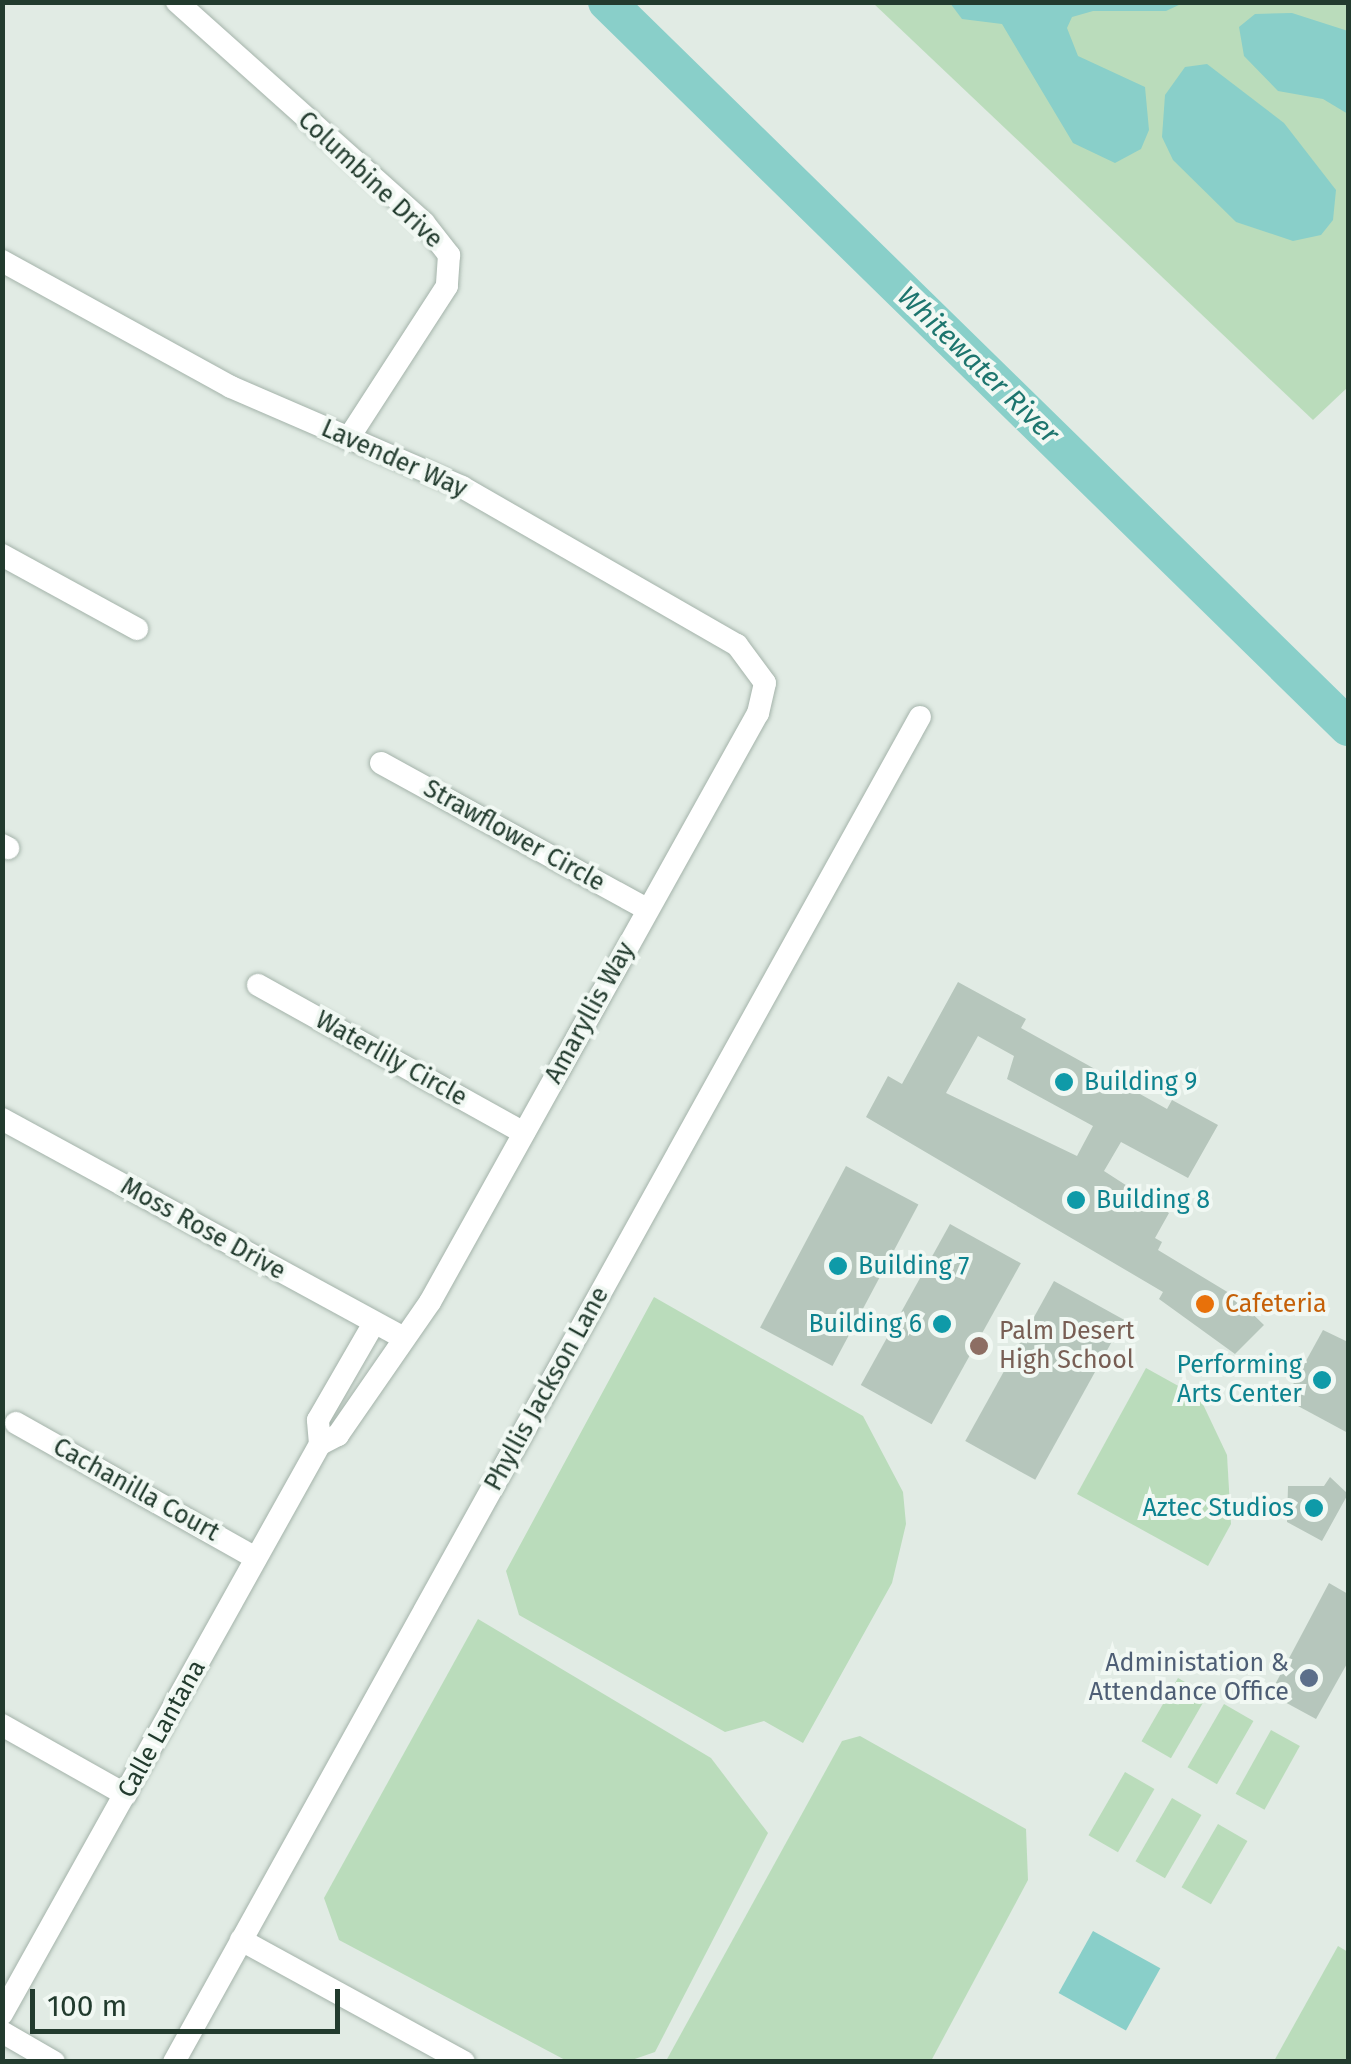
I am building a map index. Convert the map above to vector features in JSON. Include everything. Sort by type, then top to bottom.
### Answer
[{"type":"street","name":"Columbine Drive","points":[[177,2],[424,223],[449,255],[447,286],[348,439]]},
{"type":"street","name":"Lavender Way","points":[[2,261],[196,370],[462,487],[738,644],[765,683]]},
{"type":"street","points":[[2,556],[136,629]]},
{"type":"street","name":"Amaryllis Way","points":[[403,1338],[524,1133],[758,713],[765,683]]},
{"type":"street","name":"Phyllis Jackson Lane","points":[[174,2062],[920,717]]},
{"type":"street","name":"Strawflower Circle","points":[[380,764],[647,909]]},
{"type":"street","name":"Waterlily Circle","points":[[258,985],[524,1133]]},
{"type":"street","name":"Moss Rose Drive","points":[[2,1119],[403,1338]]},
{"type":"street","name":"Calle Lantana","points":[[2,2014],[320,1444],[318,1420],[374,1323]]},
{"type":"street","name":"Calle Lantana","points":[[320,1444],[338,1436],[403,1338]]},
{"type":"street","name":"Cachanilla Court","points":[[16,1423],[256,1558]]},
{"type":"street","points":[[2,1725],[126,1795]]},
{"type":"street","points":[[241,1940],[464,2062]]},
{"type":"street","points":[[2,2032],[54,2062]]},
{"type":"green space","points":[[873,3],[1348,3],[1348,387],[1313,420]]},
{"type":"green space","points":[[654,1297],[863,1416],[903,1492],[906,1524],[892,1583],[803,1743],[764,1721],[725,1732],[519,1615],[506,1571]]},
{"type":"green space","points":[[1146,1368],[1200,1398],[1227,1455],[1231,1524],[1208,1566],[1077,1494]]},
{"type":"green space","points":[[478,1619],[711,1758],[768,1833],[655,2052],[629,2061],[567,2061],[339,1940],[324,1898]]},
{"type":"green space","points":[[1178,1678],[1207,1695],[1171,1758],[1142,1741]]},
{"type":"green space","points":[[1224,1704],[1253,1721],[1217,1784],[1188,1767]]},
{"type":"green space","points":[[1271,1730],[1300,1746],[1264,1810],[1236,1794]]},
{"type":"green space","points":[[860,1736],[1026,1829],[1028,1880],[931,2061],[666,2061],[842,1741]]},
{"type":"green space","points":[[1125,1772],[1154,1789],[1118,1852],[1088,1835]]},
{"type":"green space","points":[[1172,1798],[1201,1815],[1165,1878],[1136,1861]]},
{"type":"green space","points":[[1218,1824],[1247,1841],[1211,1904],[1182,1887]]},
{"type":"green space","points":[[1338,1946],[1348,1952],[1348,2061],[1274,2061]]},
{"type":"water","points":[[950,3],[1183,3],[1166,11],[1093,11],[1072,17],[1067,28],[1078,56],[1145,87],[1149,130],[1141,149],[1115,163],[1073,143],[1002,24],[962,19]]},
{"type":"water","points":[[1292,13],[1348,31],[1348,114],[1323,99],[1278,91],[1244,56],[1239,27],[1255,14]]},
{"type":"water","points":[[1207,64],[1284,123],[1336,190],[1333,220],[1321,235],[1293,241],[1236,222],[1173,160],[1162,137],[1165,95],[1185,67]]},
{"type":"water","points":[[1093,1931],[1160,1968],[1126,2030],[1059,1993]]},
{"type":"building","points":[[958,982],[1026,1019],[1021,1028],[1167,1109],[1172,1100],[1218,1125],[1188,1178],[1121,1142],[1104,1171],[1169,1213],[1155,1238],[1162,1242],[1158,1250],[1234,1296],[1264,1325],[1235,1354],[1159,1299],[1163,1292],[866,1117],[888,1076],[902,1084]],"holes":[[[978,1036],[1014,1056],[1007,1079],[1093,1126],[1077,1156],[946,1093]]]},
{"type":"building","name":"Building 7","points":[[846,1166],[918,1204],[832,1366],[760,1328]]},
{"type":"building","name":"Building 6","points":[[950,1224],[1021,1263],[932,1424],[861,1385]]},
{"type":"building","points":[[1054,1281],[1124,1320],[1035,1480],[965,1441]]},
{"type":"building","name":"Performing Arts Center","points":[[1323,1330],[1348,1342],[1348,1433],[1285,1399]]},
{"type":"building","name":"Aztec Studios","points":[[1330,1477],[1348,1494],[1322,1541],[1287,1522],[1288,1486],[1324,1486]]},
{"type":"building","name":"Administation & Attendance Office","points":[[1329,1583],[1348,1594],[1348,1662],[1316,1719],[1270,1694]]},
{"type":"waterway","name":"Whitewater River","points":[[607,2],[1348,727]]},
{"type":"place","name":"Building 9","points":[[1064,1082]]},
{"type":"place","name":"Building 8","points":[[1076,1200]]},
{"type":"place","name":"Building 7","points":[[838,1266]]},
{"type":"place","name":"Cafeteria","points":[[1205,1304]]},
{"type":"place","name":"Building 6","points":[[942,1324]]},
{"type":"place","name":"Palm Desert High School","points":[[979,1346]]},
{"type":"place","name":"Performing Arts Center","points":[[1322,1380]]},
{"type":"place","name":"Aztec Studios","points":[[1314,1508]]},
{"type":"place","name":"Administation & Attendance Office","points":[[1309,1678]]}]
